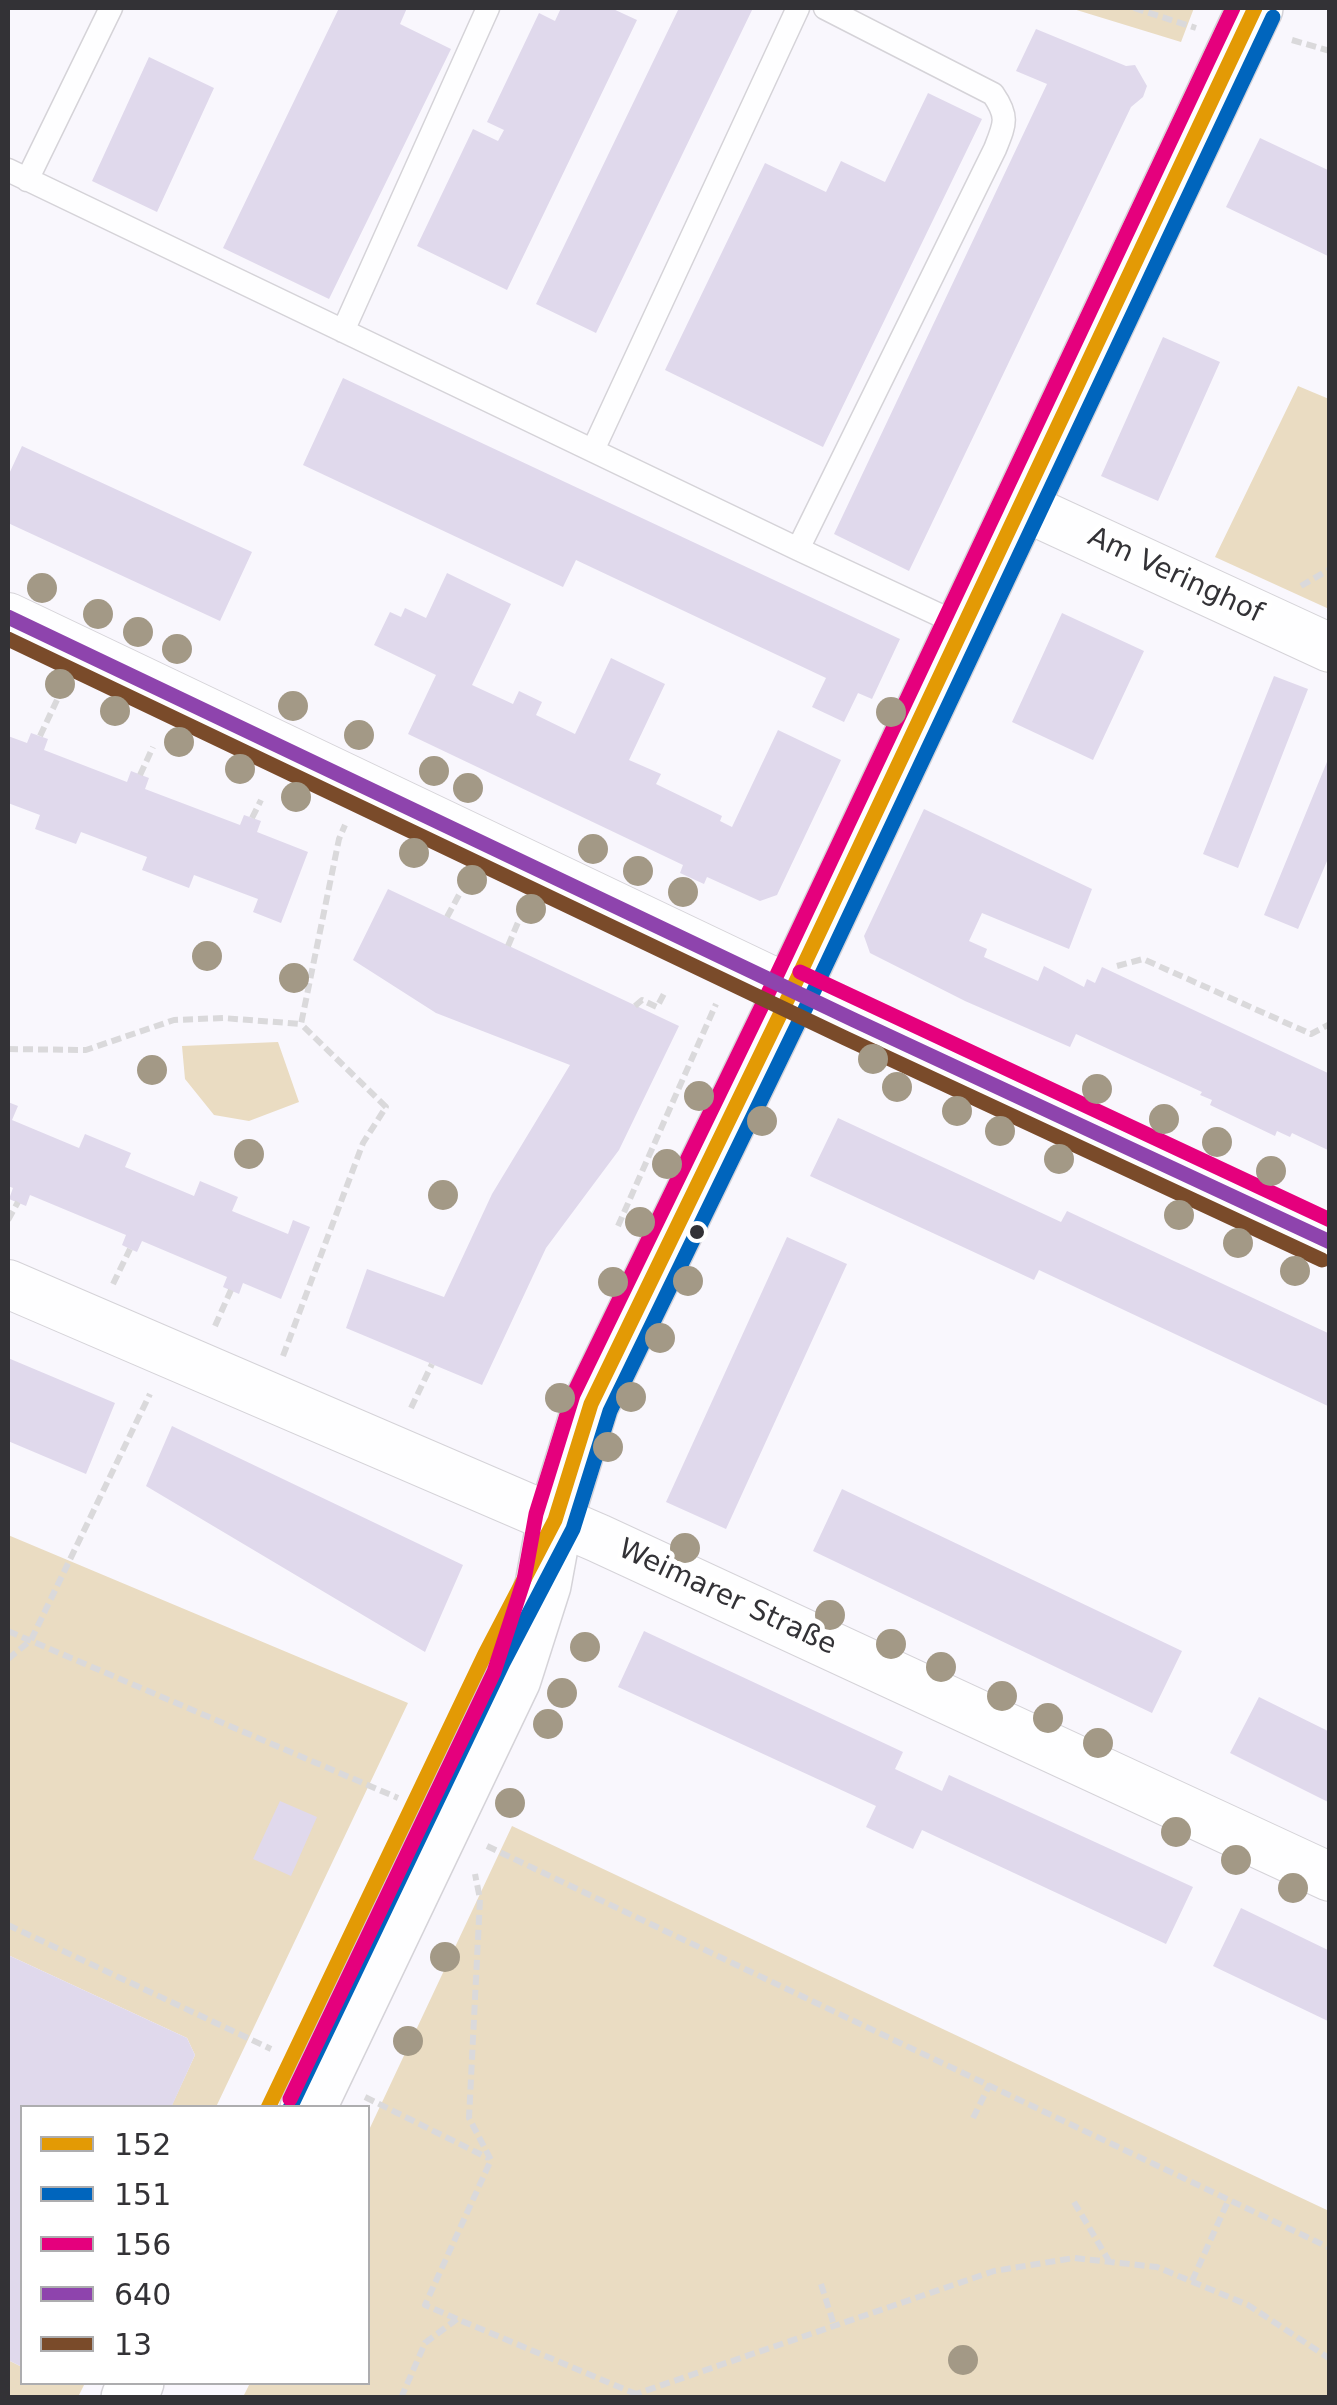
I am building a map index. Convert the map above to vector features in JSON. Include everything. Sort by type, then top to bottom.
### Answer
[{"type":"street","points":[[309,2105],[512,1680],[543,1584],[554,1520],[590,1404],[792,990],[1250,25]]},
{"type":"street","name":"Am Veringhof","points":[[1020,505],[1330,648]]},
{"type":"street","points":[[8,616],[1330,1242]]},
{"type":"street","name":"Weimarer Straße","points":[[8,1284],[190,1345],[268,1397],[554,1520],[1330,1877]]},
{"type":"street","points":[[269,2105],[485,1654],[554,1520]]},
{"type":"lane","points":[[111,8],[17,175],[963,626]]},
{"type":"lane","points":[[343,331],[488,8]]},
{"type":"lane","points":[[593,450],[798,8]]},
{"type":"lane","points":[[798,549],[1005,124],[1004,110],[993,94],[825,8]]},
{"type":"path","points":[[1134,8],[1198,29],[1250,25],[1330,50]]},
{"type":"path","points":[[40,736],[57,700]]},
{"type":"path","points":[[140,775],[153,747]]},
{"type":"path","points":[[301,1024],[339,839],[360,784]]},
{"type":"path","points":[[252,818],[261,800]]},
{"type":"path","points":[[448,916],[460,893]]},
{"type":"path","points":[[508,946],[519,920]]},
{"type":"path","points":[[1116,966],[1143,959],[1312,1034],[1330,1024]]},
{"type":"path","points":[[636,1006],[642,1000],[656,1008],[666,992]]},
{"type":"path","points":[[8,1049],[86,1050],[174,1020],[223,1018],[301,1024],[386,1108],[363,1143],[268,1397]]},
{"type":"path","points":[[8,1220],[18,1202]]},
{"type":"path","points":[[109,1293],[130,1249]]},
{"type":"path","points":[[8,1659],[31,1640],[190,1345],[231,1290]]},
{"type":"path","points":[[407,1417],[432,1364]]},
{"type":"path","points":[[8,1630],[398,1798]]},
{"type":"path","points":[[480,1843],[1330,2248]]},
{"type":"path","points":[[474,1869],[480,1899],[469,2118],[490,2160]]},
{"type":"path","points":[[8,1925],[271,2049]]},
{"type":"path","points":[[973,2118],[990,2084]]},
{"type":"path","points":[[362,2096],[490,2160]]},
{"type":"path","points":[[490,2160],[425,2305],[637,2396],[994,2271],[1074,2258],[1157,2267],[1248,2304],[1330,2359]]},
{"type":"path","points":[[1192,2281],[1229,2200]]},
{"type":"path","points":[[1074,2202],[1110,2262]]},
{"type":"path","points":[[822,2284],[834,2325]]},
{"type":"path","points":[[401,2398],[426,2344],[457,2319]]},
{"type":"shaded area","points":[[1070,8],[1194,8],[1181,42]]},
{"type":"shaded area","points":[[1298,386],[1329,399],[1329,609],[1215,557]]},
{"type":"shaded area","points":[[278,1042],[299,1102],[249,1121],[214,1115],[185,1079],[182,1046]]},
{"type":"shaded area","points":[[8,1535],[408,1703],[217,2105],[172,2105],[195,2055],[187,2038],[8,1955]]},
{"type":"shaded area","points":[[512,1826],[1329,2211],[1329,2397],[243,2397],[249,2385],[370,2385],[370,2128]]},
{"type":"shaded area","points":[[8,2360],[20,2366],[20,2385],[84,2385],[78,2397],[8,2398]]},
{"type":"building","points":[[339,8],[407,8],[400,24],[451,49],[329,299],[223,248]]},
{"type":"building","points":[[561,8],[611,8],[637,20],[507,290],[417,246],[473,129],[498,141],[504,130],[487,122],[539,13],[555,21]]},
{"type":"building","points":[[679,8],[753,8],[596,333],[536,304]]},
{"type":"building","points":[[1036,29],[1126,66],[1135,65],[1147,86],[1143,97],[1131,107],[909,571],[834,534],[1047,84],[1016,71]]},
{"type":"building","points":[[149,57],[214,88],[157,212],[92,181]]},
{"type":"building","points":[[928,93],[982,119],[823,447],[665,370],[765,163],[826,192],[841,161],[885,182]]},
{"type":"building","points":[[1260,138],[1330,171],[1330,257],[1226,207]]},
{"type":"building","points":[[1163,337],[1220,362],[1158,501],[1101,476]]},
{"type":"building","points":[[343,378],[900,639],[872,699],[858,693],[844,722],[812,707],[826,678],[576,560],[563,587],[303,465]]},
{"type":"building","points":[[22,446],[252,552],[220,621],[8,523],[8,476]]},
{"type":"building","points":[[447,573],[511,604],[472,685],[513,704],[519,691],[542,702],[536,715],[575,734],[611,658],[665,684],[629,760],[661,774],[656,784],[722,816],[720,821],[732,827],[778,730],[841,760],[777,895],[760,901],[707,877],[704,884],[680,873],[683,865],[408,734],[436,675],[374,645],[390,612],[401,617],[405,608],[426,618]]},
{"type":"building","points":[[1062,613],[1144,651],[1093,760],[1012,722]]},
{"type":"building","points":[[1274,676],[1308,689],[1238,868],[1203,854]]},
{"type":"building","points":[[31,733],[48,739],[44,750],[127,782],[131,771],[149,778],[145,789],[240,825],[244,815],[261,821],[257,832],[308,852],[281,923],[253,912],[258,899],[194,875],[189,888],[142,870],[147,857],[81,832],[76,844],[35,829],[40,815],[8,803],[8,736],[27,743]]},
{"type":"building","points":[[1329,757],[1330,854],[1298,929],[1264,915]]},
{"type":"building","points":[[924,809],[1092,889],[1069,949],[982,913],[969,941],[987,949],[984,957],[1038,981],[1044,966],[1084,987],[1087,979],[1095,983],[1102,967],[1330,1074],[1330,1151],[1292,1133],[1290,1137],[1277,1131],[1275,1136],[1210,1105],[1212,1100],[1200,1095],[1202,1092],[1076,1034],[1070,1047],[965,1001],[870,953],[864,936]]},
{"type":"building","points":[[388,889],[679,1026],[619,1150],[546,1248],[482,1385],[346,1328],[367,1269],[444,1297],[492,1194],[570,1065],[436,1013],[353,960]]},
{"type":"building","points":[[8,1102],[18,1106],[12,1120],[79,1148],[85,1134],[131,1153],[125,1167],[194,1196],[200,1181],[238,1197],[232,1211],[288,1234],[293,1220],[310,1227],[281,1299],[243,1283],[239,1294],[223,1287],[227,1277],[142,1241],[137,1252],[122,1245],[126,1235],[30,1195],[26,1206],[9,1199],[13,1188],[8,1186]]},
{"type":"building","points":[[838,1118],[1061,1222],[1067,1211],[1330,1334],[1330,1407],[1039,1270],[1034,1280],[810,1176]]},
{"type":"building","points":[[787,1237],[847,1264],[726,1529],[666,1502]]},
{"type":"building","points":[[8,1358],[115,1403],[86,1474],[8,1441]]},
{"type":"building","points":[[172,1426],[463,1565],[425,1652],[146,1486]]},
{"type":"building","points":[[842,1489],[1182,1651],[1152,1713],[813,1551]]},
{"type":"building","points":[[644,1631],[903,1752],[895,1769],[942,1791],[949,1775],[1193,1887],[1166,1944],[922,1830],[913,1849],[866,1827],[876,1806],[618,1687]]},
{"type":"building","points":[[1259,1697],[1330,1732],[1330,1803],[1230,1753]]},
{"type":"building","points":[[280,1801],[317,1817],[291,1876],[253,1859]]},
{"type":"building","points":[[1241,1908],[1330,1951],[1330,2022],[1213,1966]]},
{"type":"building","points":[[8,1955],[187,2038],[195,2055],[172,2105],[20,2105],[20,2366],[8,2360]]},
{"type":"transit line","name":"156","points":[[290,2099],[494,1672],[524,1580],[536,1514],[573,1395],[774,981],[1233,8]]},
{"type":"transit line","name":"152","points":[[269,2105],[485,1654],[555,1520],[591,1404],[792,990],[1255,8]]},
{"type":"transit line","name":"151","points":[[291,2105],[503,1663],[573,1529],[610,1411],[810,999],[1273,17]]},
{"type":"transit line","name":"640","points":[[8,617],[1330,1242]]},
{"type":"transit line","name":"13","points":[[8,639],[845,1038],[1322,1260]]},
{"type":"transit line","name":"156","points":[[800,972],[1330,1220]]}]
